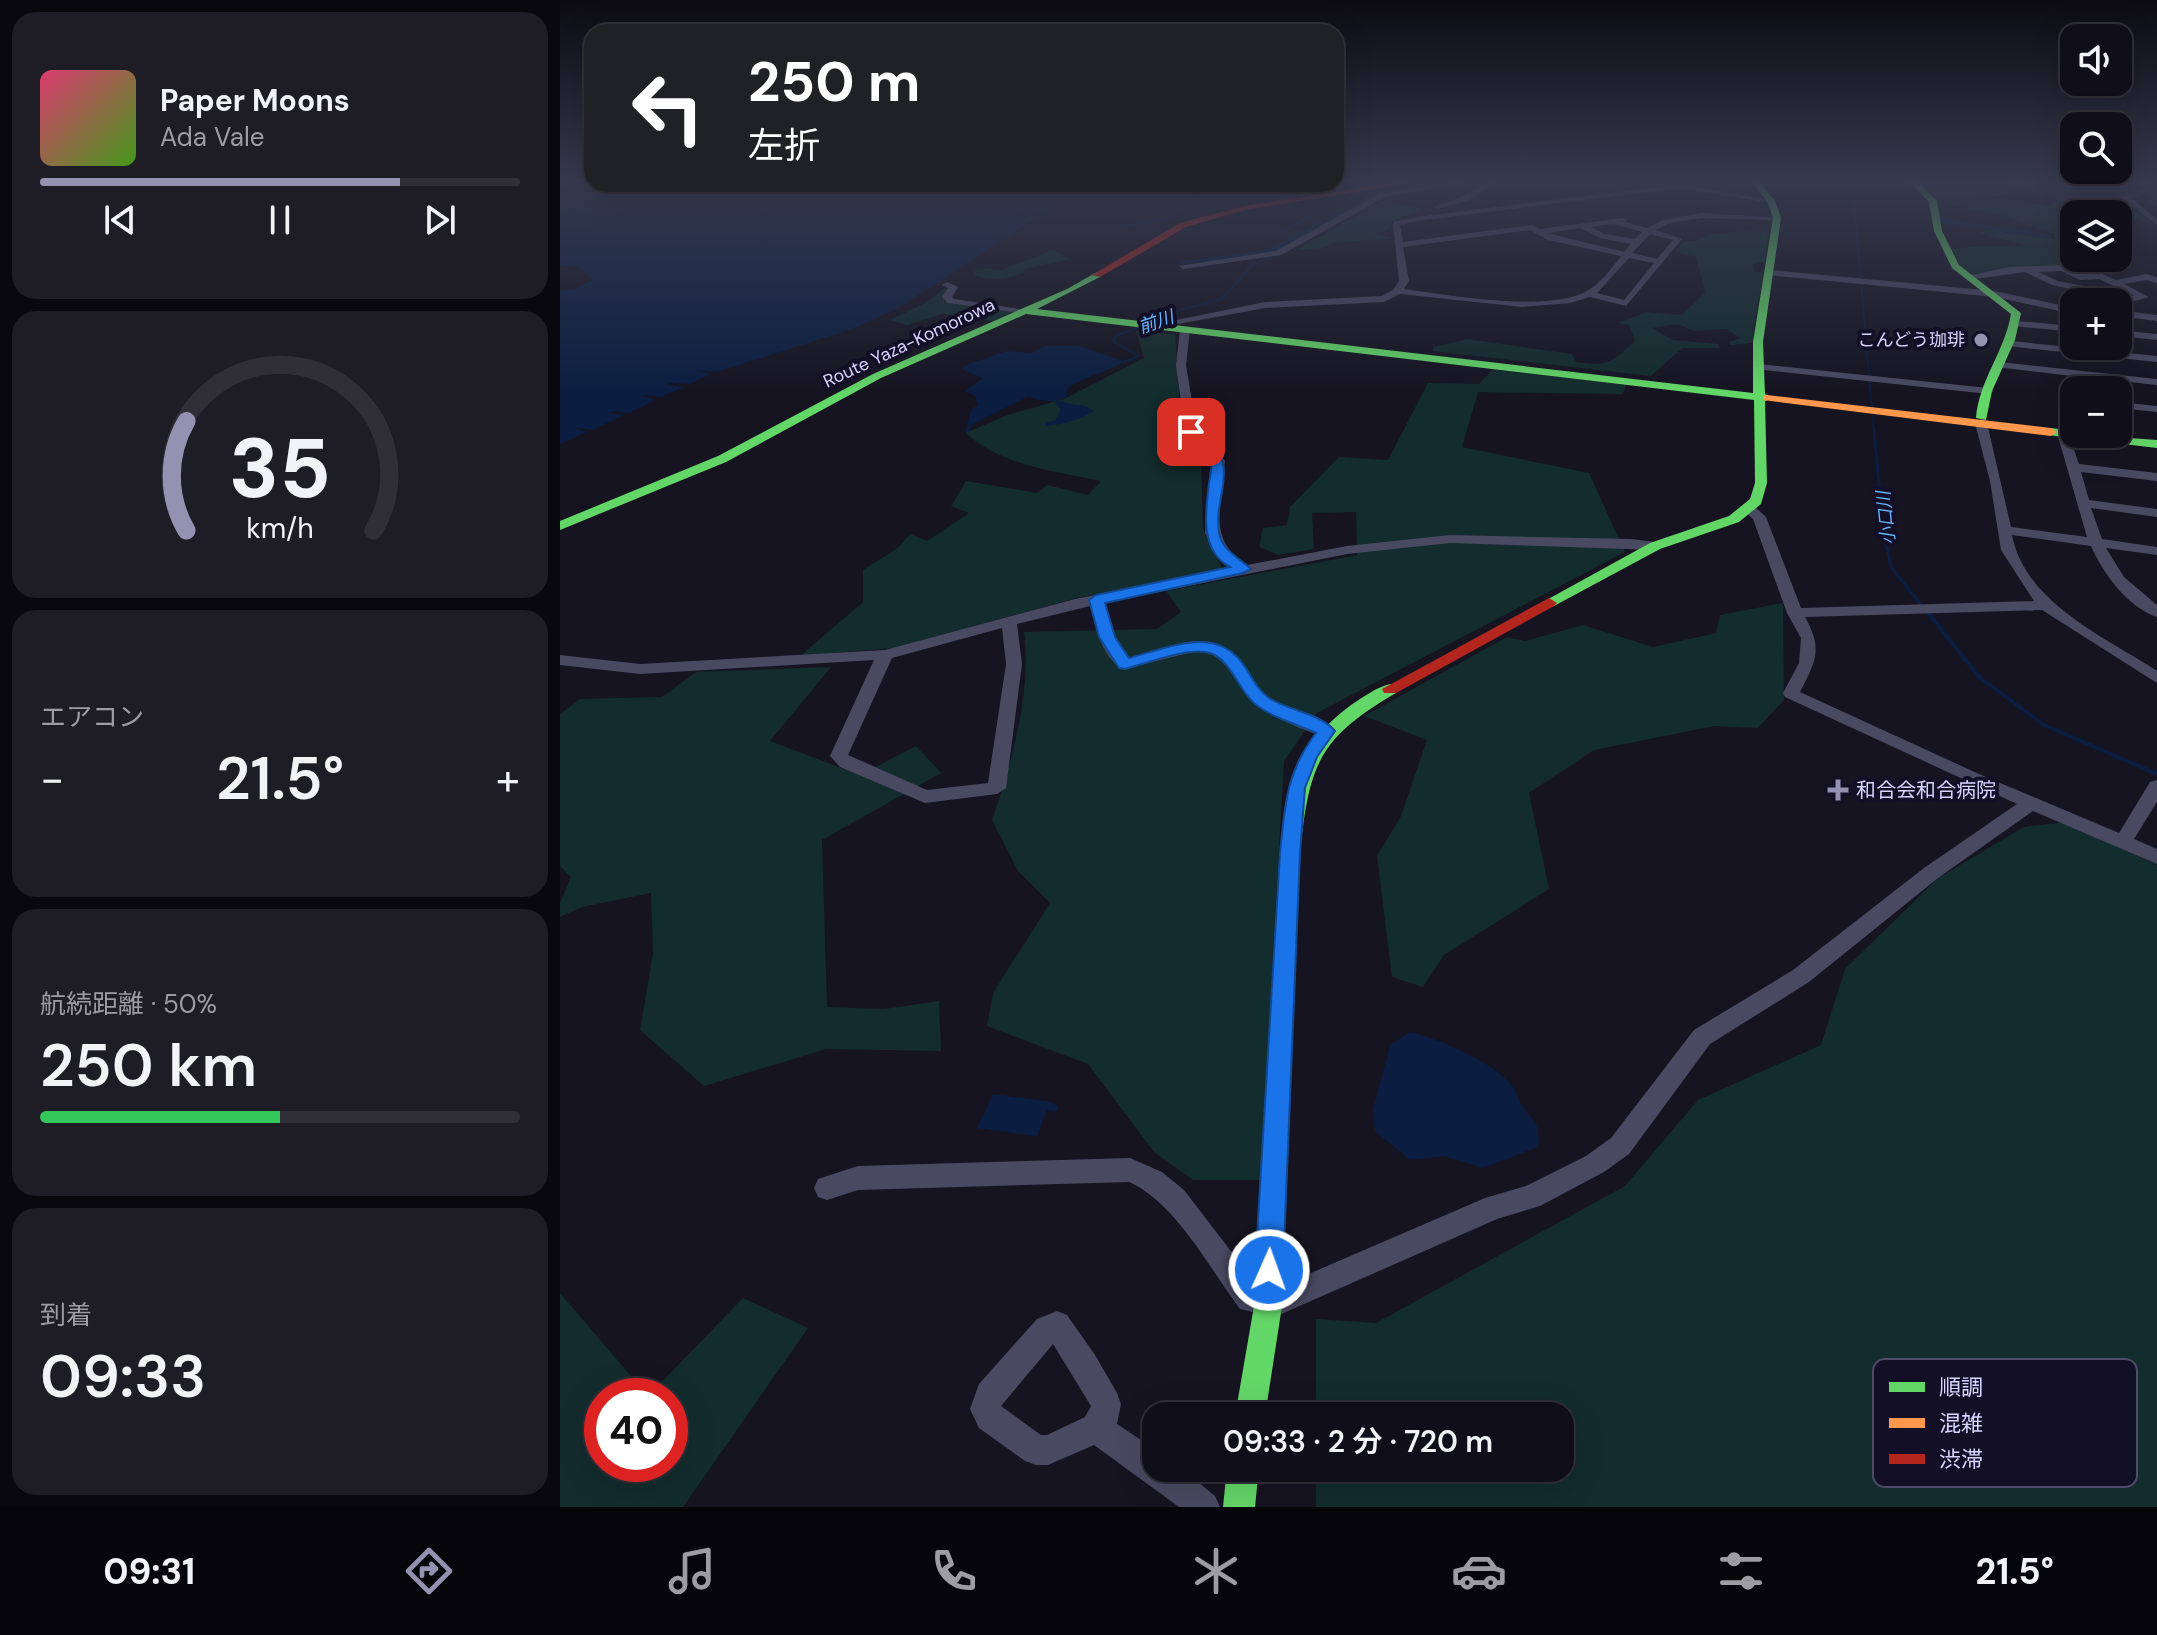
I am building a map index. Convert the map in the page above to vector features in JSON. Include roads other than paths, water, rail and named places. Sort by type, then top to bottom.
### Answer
[{"type":"street","name":"Route Yaza-Komorowa","points":[[560,526],[722,459],[877,376],[1070,291],[1138,251]]},
{"type":"street","points":[[1183,266],[1281,251]]},
{"type":"street","points":[[1167,323],[1265,305],[1384,299],[1398,291],[1404,281],[1399,251]]},
{"type":"street","points":[[1610,251],[1660,262]]},
{"type":"street","points":[[1589,294],[1629,251]]},
{"type":"street","points":[[1398,291],[1460,299],[1549,303],[1589,294],[1626,303],[1668,251]]},
{"type":"street","points":[[1252,1402],[1268,1303],[1290,853],[1296,788],[1308,756],[1327,731],[1364,703],[1655,546],[1734,519],[1749,509],[1756,501],[1761,483],[1758,342],[1771,251]]},
{"type":"street","points":[[1948,251],[1955,266],[1968,277],[2060,300]]},
{"type":"street","points":[[1968,277],[2027,269],[2062,268],[2080,277],[2100,276],[2144,297],[2134,300],[2055,283],[2027,269]]},
{"type":"street","points":[[1770,273],[2004,287],[2060,306]]},
{"type":"street","points":[[1989,273],[2004,287],[2016,313],[2017,324],[1980,411],[2008,550],[2045,605],[2157,678]]},
{"type":"street","points":[[2114,283],[2146,277],[2157,280]]},
{"type":"street","points":[[947,285],[953,287],[947,297],[951,301],[1167,323],[2060,429]]},
{"type":"street","points":[[1030,309],[1185,330],[1760,394]]},
{"type":"street","points":[[2132,315],[2157,318]]},
{"type":"street","points":[[2017,324],[2060,328]]},
{"type":"street","points":[[1185,330],[1181,365],[1191,432],[1208,446],[1219,461],[1212,533],[1226,559],[1243,569]]},
{"type":"street","points":[[2132,334],[2157,337]]},
{"type":"street","points":[[2011,344],[2157,359]]},
{"type":"street","points":[[2000,365],[2157,382]]},
{"type":"street","points":[[1758,367],[1988,391]]},
{"type":"street","points":[[2132,406],[2157,409]]},
{"type":"street","points":[[2132,438],[2157,442]]},
{"type":"street","points":[[2132,439],[2157,442]]},
{"type":"street","points":[[2071,448],[2095,542],[2121,583],[2157,612]]},
{"type":"street","points":[[2075,467],[2157,477]]},
{"type":"street","points":[[2085,503],[2157,513]]},
{"type":"street","points":[[1749,509],[1759,517],[1795,613],[1809,638],[1807,663],[1791,693],[2157,857]]},
{"type":"street","points":[[2005,530],[2157,551]]},
{"type":"street","points":[[560,660],[640,669],[885,655],[1096,600],[1243,569],[1398,543],[1450,539],[1655,546]]},
{"type":"street","points":[[1096,600],[1107,637],[1125,664],[1195,646],[1215,649],[1230,659],[1249,688],[1263,702],[1327,731]]},
{"type":"street","points":[[1795,613],[2045,605]]},
{"type":"street","points":[[885,655],[839,756],[846,763],[925,797],[997,788],[1014,664],[1009,623]]},
{"type":"street","points":[[2123,842],[2157,786]]},
{"type":"street","points":[[827,1188],[858,1178],[1130,1170],[1153,1180],[1175,1199],[1250,1299],[1268,1303],[1494,1207],[1531,1197],[1595,1164],[1620,1146],[1702,1037],[1801,976],[1931,873],[2032,803]]},
{"type":"street","points":[[1096,1428],[1164,1474],[1204,1507]]},
{"type":"street","points":[[1239,1507],[1242,1482]]},
{"type":"water","points":[[560,251],[985,251],[897,309],[852,329],[717,372],[695,370],[711,374],[689,384],[669,383],[684,387],[661,397],[642,395],[656,400],[629,413],[612,411],[610,413],[624,415],[592,430],[574,428],[587,432],[560,444],[560,291],[575,289],[593,280],[580,268],[560,265]]},
{"type":"water","points":[[1045,346],[1079,346],[1126,362],[1073,384],[1066,390],[1067,397],[1058,400],[1094,411],[1082,417],[1045,426],[1047,422],[1055,421],[1061,409],[1053,401],[1029,396],[971,425],[969,432],[965,432],[972,408],[978,406],[975,396],[965,391],[983,378],[963,370],[963,366],[1007,351],[1031,353]]},
{"type":"water","points":[[1410,1032],[1465,1053],[1504,1078],[1535,1123],[1538,1147],[1483,1168],[1444,1156],[1410,1160],[1375,1131],[1373,1110],[1390,1045]]},
{"type":"water","points":[[993,1094],[1052,1102],[1058,1106],[1057,1111],[1047,1110],[1037,1136],[977,1128]]},
{"type":"waterway","points":[[1182,262],[1269,251]]},
{"type":"waterway","name":"前川","points":[[1150,322],[1173,312],[1222,299],[1252,265],[1283,251]]},
{"type":"waterway","name":"小口川","points":[[1858,251],[1874,432]]},
{"type":"waterway","name":"前川","points":[[1124,362],[1139,356],[1113,341],[1117,335],[1142,326]]},
{"type":"waterway","name":"小口川","points":[[1874,430],[1883,528],[1891,567],[1926,611]]},
{"type":"waterway","name":"小口川","points":[[1925,609],[1979,677],[2044,725],[2157,774]]},
{"type":"place","name":"こんどう珈琲","points":[[1981,340]]},
{"type":"place","name":"和合会和合病院","points":[[1838,790]]}]
